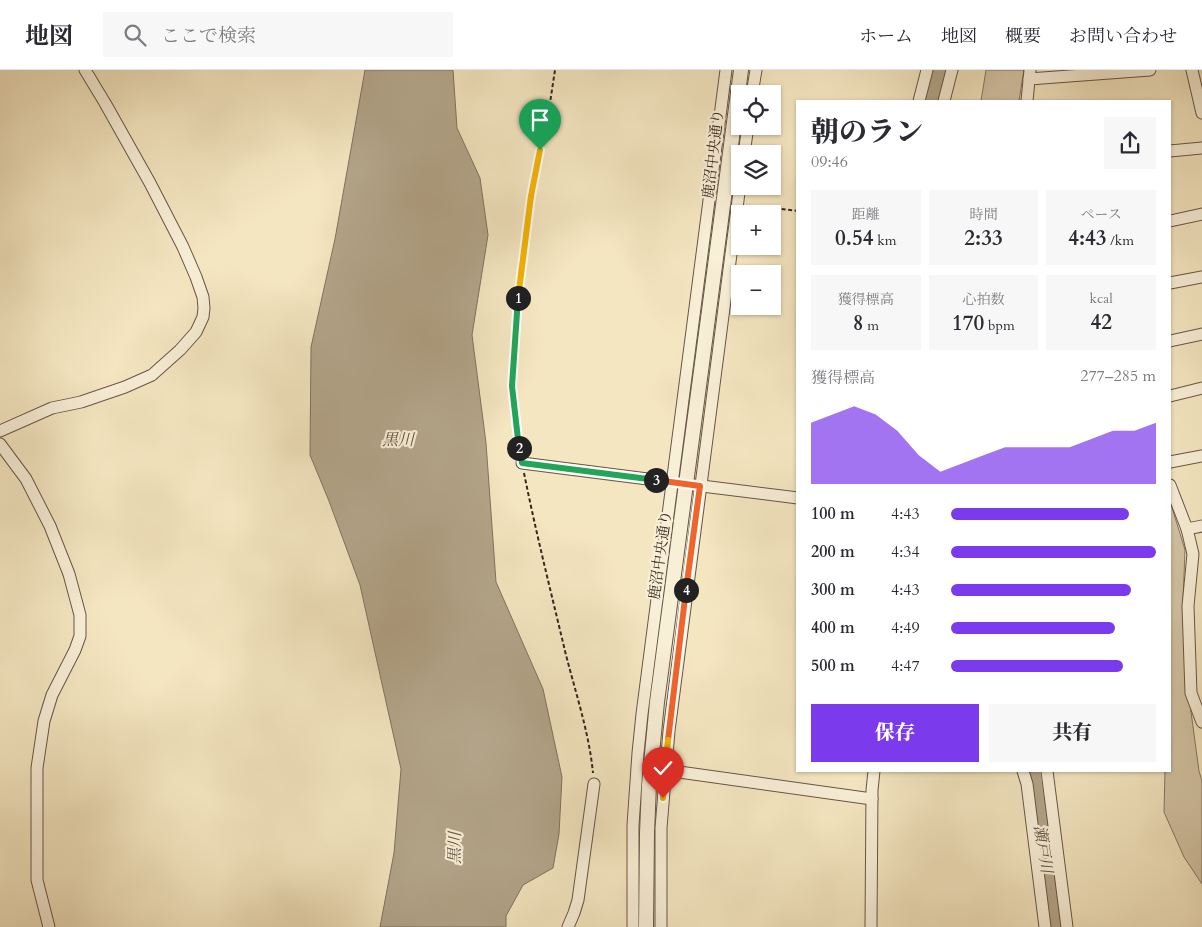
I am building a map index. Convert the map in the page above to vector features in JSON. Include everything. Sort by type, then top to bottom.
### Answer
[{"type":"street","points":[[0,431],[52,408],[81,402],[152,376],[196,332],[202,317],[204,308],[202,297],[196,277],[183,248],[150,183],[85,70]]},
{"type":"street","points":[[726,70],[731,101]]},
{"type":"street","name":"鹿沼中央通り","points":[[737,85],[740,70]]},
{"type":"street","points":[[754,85],[756,70]]},
{"type":"street","points":[[919,100],[927,70]]},
{"type":"street","points":[[944,100],[952,70]]},
{"type":"street","points":[[1027,100],[1029,74],[1150,70]]},
{"type":"street","points":[[1192,70],[1202,109]]},
{"type":"street","points":[[633,927],[633,834],[638,753],[647,674],[672,482],[731,113]]},
{"type":"street","name":"鹿沼中央通り","points":[[646,927],[647,832],[657,702],[694,485],[731,117]]},
{"type":"street","points":[[1171,151],[1202,148]]},
{"type":"street","points":[[661,927],[661,828],[665,770],[694,485],[739,195]]},
{"type":"street","points":[[1171,221],[1202,214]]},
{"type":"street","points":[[1171,283],[1202,277]]},
{"type":"street","points":[[1171,341],[1202,334]]},
{"type":"street","points":[[1171,396],[1202,388]]},
{"type":"street","points":[[0,444],[26,479],[50,526],[69,574],[80,615],[80,636],[76,650],[52,695],[44,721],[37,768],[37,880],[49,927]]},
{"type":"street","points":[[1171,462],[1202,456]]},
{"type":"street","points":[[522,463],[796,498]]},
{"type":"street","points":[[1171,487],[1187,529],[1192,554],[1188,606],[1191,693],[1202,722]]},
{"type":"street","points":[[1187,529],[1202,526]]},
{"type":"street","points":[[665,770],[872,799]]},
{"type":"street","points":[[870,927],[874,772]]},
{"type":"street","points":[[1023,772],[1027,784],[1045,927]]},
{"type":"street","points":[[1046,772],[1067,927]]},
{"type":"street","points":[[568,927],[578,900],[594,784]]},
{"type":"path","points":[[555,70],[531,196],[519,289],[512,386],[522,463],[563,643],[582,716],[591,758],[594,784]]},
{"type":"path","points":[[781,209],[796,211]]},
{"type":"shaded area","points":[[986,70],[1024,70],[1019,100],[981,100]]},
{"type":"shaded area","points":[[1171,504],[1185,550],[1183,601],[1189,697],[1202,781],[1202,884],[1184,857],[1164,812],[1165,772],[1171,772]]},
{"type":"water","name":"黒川","points":[[365,70],[453,70],[457,128],[480,178],[488,235],[472,335],[486,443],[496,582],[543,689],[562,777],[559,834],[553,868],[523,885],[506,916],[506,927],[380,927],[394,853],[401,769],[360,585],[310,455],[311,347],[335,239]]},
{"type":"waterway","name":"瀬戸川","points":[[931,100],[939,70]]},
{"type":"waterway","name":"瀬戸川","points":[[1031,772],[1055,927]]},
{"type":"route","points":[[540,150],[531,196],[519,289],[513,363],[512,386],[522,463],[700,486],[668,730],[663,798]]}]
